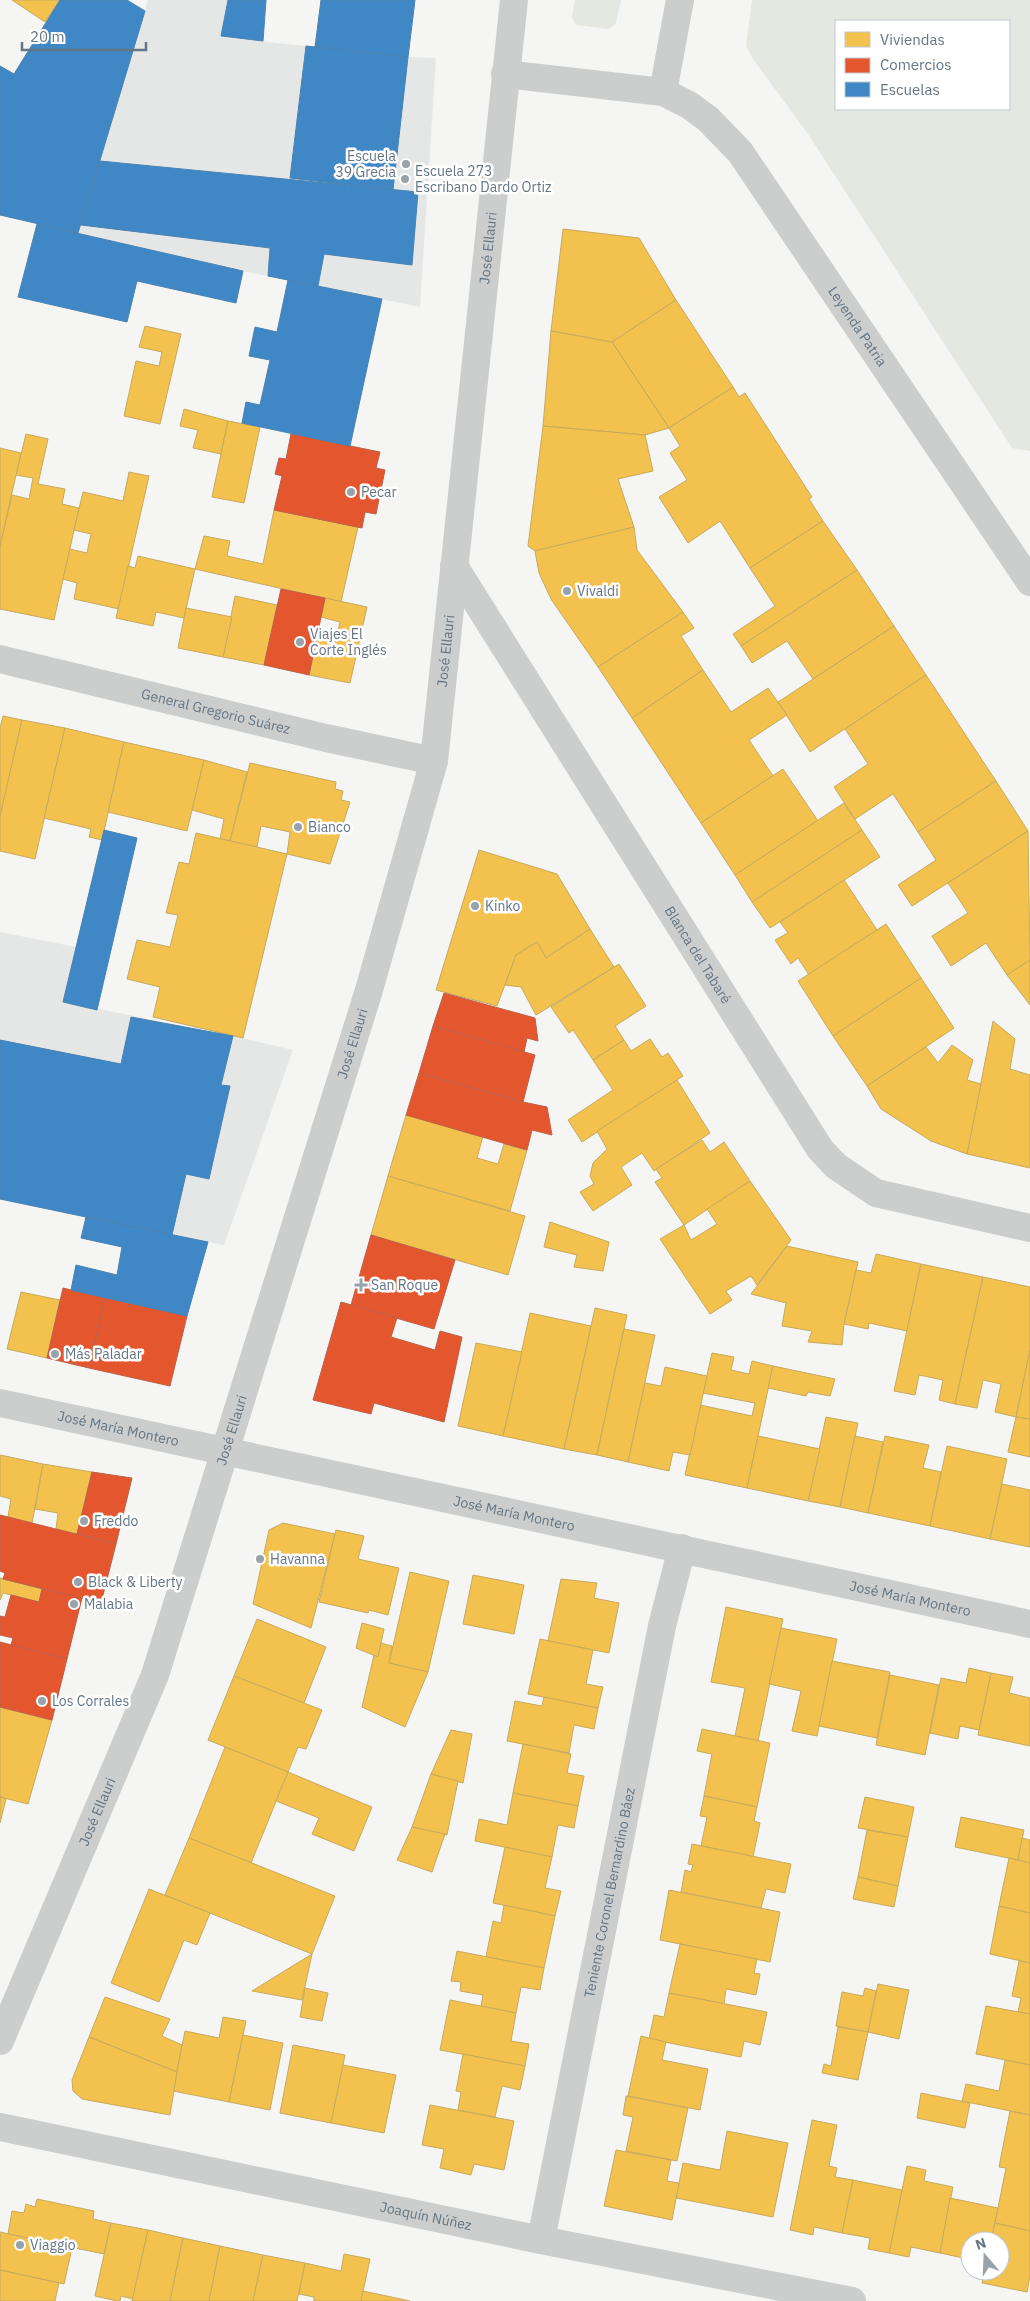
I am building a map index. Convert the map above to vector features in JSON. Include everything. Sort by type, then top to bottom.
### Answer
[{"type":"street","name":"José Ellauri","points":[[0,2041],[155,1675],[227,1450],[369,990],[434,761],[514,0]]},
{"type":"street","points":[[663,92],[680,0]]},
{"type":"street","name":"Leyenda Patria","points":[[505,74],[663,92],[689,105],[708,118],[740,152],[1030,582]]},
{"type":"street","name":"Blanca del Tabaré","points":[[454,566],[820,1149],[836,1166],[876,1193],[1030,1228]]},
{"type":"street","name":"General Gregorio Suárez","points":[[0,659],[326,738],[434,761]]},
{"type":"street","name":"José María Montero","points":[[0,1403],[227,1450],[1030,1624]]},
{"type":"street","name":"Teniente Coronel Bernardino Báez","points":[[540,2240],[662,1626],[682,1548]]},
{"type":"street","name":"Joaquín Núñez","points":[[0,2127],[540,2240],[852,2301]]},
{"type":"shaded area","points":[[148,0],[228,0],[222,37],[408,57],[436,58],[420,307],[243,271],[78,233]]},
{"type":"shaded area","points":[[575,0],[621,0],[616,23],[609,29],[576,25],[572,17]]},
{"type":"shaded area","points":[[752,0],[1030,0],[1030,451],[1012,448],[808,134],[753,59],[746,46]]},
{"type":"shaded area","points":[[0,932],[76,947],[64,1002],[293,1050],[224,1245],[0,1199]]},
{"type":"building: Viviendas","points":[[12,0],[60,0],[45,22]]},
{"type":"building: Viviendas","points":[[563,229],[639,238],[676,300],[612,342],[551,331]]},
{"type":"building: Viviendas","points":[[676,300],[733,387],[669,428],[612,342]]},
{"type":"building: Viviendas","points":[[145,326],[181,334],[160,424],[124,416],[136,361],[159,366],[162,352],[139,347]]},
{"type":"building: Viviendas","points":[[551,331],[612,342],[669,428],[645,435],[543,426]]},
{"type":"building: Viviendas","points":[[733,387],[739,397],[745,393],[812,497],[809,499],[823,521],[750,568],[720,521],[688,543],[659,497],[687,480],[670,453],[680,446],[669,428]]},
{"type":"building: Viviendas","points":[[184,409],[228,421],[221,454],[193,448],[198,430],[180,426]]},
{"type":"building: Viviendas","points":[[228,421],[260,427],[244,503],[212,497]]},
{"type":"building: Viviendas","points":[[543,426],[645,435],[653,471],[618,479],[634,527],[535,551],[528,546]]},
{"type":"building: Viviendas","points":[[26,434],[48,439],[38,484],[65,489],[62,504],[79,508],[54,620],[0,609],[0,546],[12,495],[29,499],[33,478],[16,475]]},
{"type":"building: Viviendas","points":[[0,448],[21,453],[0,546]]},
{"type":"building: Viviendas","points":[[129,472],[149,476],[119,609],[74,599],[77,583],[63,579],[70,549],[87,553],[91,534],[74,530],[83,492],[123,501]]},
{"type":"building: Viviendas","points":[[274,510],[358,527],[341,602],[195,569],[204,536],[230,541],[227,556],[263,564]]},
{"type":"building: Viviendas","points":[[823,521],[857,570],[741,646],[733,634],[775,606],[750,568]]},
{"type":"building: Viviendas","points":[[634,527],[637,550],[683,612],[598,667],[551,599],[539,573],[535,551]]},
{"type":"building: Viviendas","points":[[138,556],[195,569],[184,618],[156,612],[153,626],[116,618],[128,566],[135,568]]},
{"type":"building: Viviendas","points":[[857,570],[894,626],[813,679],[787,641],[752,663],[741,646]]},
{"type":"building: Viviendas","points":[[235,596],[277,605],[264,665],[223,657]]},
{"type":"building: Viviendas","points":[[325,598],[367,607],[350,683],[309,675],[316,639],[335,643],[340,622],[321,617]]},
{"type":"building: Viviendas","points":[[186,608],[232,617],[223,657],[178,648]]},
{"type":"building: Viviendas","points":[[683,612],[694,628],[681,636],[703,670],[632,718],[598,667]]},
{"type":"building: Viviendas","points":[[894,626],[926,675],[810,752],[778,702]]},
{"type":"building: Viviendas","points":[[703,670],[731,712],[768,688],[787,715],[749,740],[773,776],[701,823],[632,718]]},
{"type":"building: Viviendas","points":[[926,675],[996,781],[918,832],[893,794],[855,819],[834,787],[868,764],[845,729]]},
{"type":"building: Viviendas","points":[[3,716],[22,720],[0,818],[0,728]]},
{"type":"building: Viviendas","points":[[22,720],[65,728],[35,859],[0,851],[0,816]]},
{"type":"building: Viviendas","points":[[65,728],[124,742],[102,840],[89,837],[91,829],[44,818]]},
{"type":"building: Viviendas","points":[[124,742],[204,760],[187,831],[108,812]]},
{"type":"building: Viviendas","points":[[204,760],[247,772],[230,841],[220,839],[224,819],[192,810]]},
{"type":"building: Viviendas","points":[[250,763],[336,782],[335,789],[343,791],[341,800],[350,802],[330,864],[287,854],[290,832],[261,826],[257,847],[230,841]]},
{"type":"building: Viviendas","points":[[783,769],[818,821],[735,875],[701,823]]},
{"type":"building: Viviendas","points":[[996,781],[1028,831],[912,906],[898,885],[936,860],[918,832]]},
{"type":"building: Viviendas","points":[[844,803],[862,830],[752,902],[735,875]]},
{"type":"building: Viviendas","points":[[862,830],[880,857],[770,928],[752,902]]},
{"type":"building: Viviendas","points":[[1028,831],[1030,960],[1007,975],[986,943],[951,966],[932,936],[968,913],[948,883]]},
{"type":"building: Viviendas","points":[[196,833],[287,854],[243,1038],[153,1017],[160,987],[127,979],[137,940],[170,947],[178,915],[166,913],[179,862],[189,864]]},
{"type":"building: Viviendas","points":[[479,850],[557,874],[590,929],[546,958],[537,942],[516,955],[497,1006],[436,990]]},
{"type":"building: Viviendas","points":[[844,880],[877,930],[809,975],[798,958],[791,964],[775,940],[788,933],[780,922]]},
{"type":"building: Viviendas","points":[[886,924],[921,978],[833,1036],[798,981]]},
{"type":"building: Viviendas","points":[[590,929],[614,967],[536,1015],[521,987],[505,985],[516,955],[537,942],[546,958]]},
{"type":"building: Viviendas","points":[[1030,960],[1030,1005],[1007,975]]},
{"type":"building: Viviendas","points":[[619,964],[646,1006],[615,1026],[624,1040],[593,1060],[573,1030],[569,1033],[551,1007]]},
{"type":"building: Viviendas","points":[[921,978],[954,1028],[867,1086],[833,1036]]},
{"type":"building: Viviendas","points":[[993,1021],[1015,1039],[1010,1069],[1030,1075],[1030,1168],[967,1154]]},
{"type":"building: Viviendas","points":[[650,1039],[662,1057],[668,1053],[683,1076],[582,1142],[568,1120],[613,1090],[593,1060],[624,1040],[631,1051]]},
{"type":"building: Viviendas","points":[[952,1045],[973,1060],[967,1080],[981,1084],[967,1154],[931,1141],[881,1109],[867,1086],[926,1047],[938,1063]]},
{"type":"building: Viviendas","points":[[677,1080],[710,1133],[654,1171],[642,1153],[621,1167],[632,1185],[593,1211],[580,1192],[594,1184],[590,1176],[593,1163],[607,1149],[597,1131]]},
{"type":"building: Viviendas","points":[[406,1115],[483,1136],[477,1158],[498,1164],[504,1144],[527,1150],[510,1211],[388,1176]]},
{"type":"building: Viviendas","points":[[702,1140],[710,1152],[724,1142],[750,1181],[684,1225],[655,1182],[662,1178],[656,1169]]},
{"type":"building: Viviendas","points":[[388,1176],[525,1216],[508,1275],[371,1235]]},
{"type":"building: Viviendas","points":[[750,1181],[791,1240],[757,1285],[751,1276],[726,1291],[732,1300],[710,1314],[660,1239],[684,1225],[691,1240],[717,1224],[707,1209]]},
{"type":"building: Viviendas","points":[[550,1222],[609,1242],[603,1271],[574,1267],[577,1255],[544,1247]]},
{"type":"building: Viviendas","points":[[787,1246],[858,1262],[844,1324],[842,1345],[808,1342],[812,1331],[782,1326],[786,1303],[751,1294]]},
{"type":"building: Viviendas","points":[[876,1254],[921,1264],[907,1331],[869,1323],[868,1329],[844,1324],[856,1270],[871,1273]]},
{"type":"building: Viviendas","points":[[921,1264],[983,1277],[955,1404],[939,1400],[943,1380],[919,1375],[915,1395],[894,1391]]},
{"type":"building: Viviendas","points":[[983,1277],[1030,1287],[1030,1350],[1016,1417],[995,1412],[1001,1384],[983,1380],[977,1408],[955,1404]]},
{"type":"building: Viviendas","points":[[21,1292],[60,1300],[47,1358],[7,1349]]},
{"type":"building: Viviendas","points":[[595,1308],[627,1315],[597,1455],[564,1449]]},
{"type":"building: Viviendas","points":[[530,1313],[591,1326],[564,1449],[503,1436]]},
{"type":"building: Viviendas","points":[[624,1329],[655,1335],[628,1462],[597,1455]]},
{"type":"building: Viviendas","points":[[476,1343],[522,1352],[503,1436],[458,1426]]},
{"type":"building: Viviendas","points":[[1030,1350],[1030,1419],[1016,1417]]},
{"type":"building: Viviendas","points":[[712,1353],[734,1357],[731,1370],[749,1374],[752,1361],[773,1366],[747,1488],[685,1475],[700,1405],[752,1416],[755,1403],[703,1393]]},
{"type":"building: Viviendas","points":[[773,1366],[835,1379],[830,1396],[808,1392],[806,1396],[768,1388]]},
{"type":"building: Viviendas","points":[[665,1367],[707,1376],[690,1455],[673,1452],[669,1471],[628,1462],[645,1383],[661,1386]]},
{"type":"building: Viviendas","points":[[826,1417],[858,1423],[840,1507],[808,1501]]},
{"type":"building: Viviendas","points":[[1016,1417],[1030,1419],[1030,1457],[1008,1452]]},
{"type":"building: Viviendas","points":[[758,1436],[820,1449],[808,1501],[747,1488]]},
{"type":"building: Viviendas","points":[[855,1436],[883,1442],[868,1513],[840,1507]]},
{"type":"building: Viviendas","points":[[885,1436],[929,1445],[923,1468],[941,1472],[930,1526],[868,1513]]},
{"type":"building: Viviendas","points":[[947,1446],[1007,1459],[990,1539],[930,1526]]},
{"type":"building: Viviendas","points":[[0,1455],[43,1464],[32,1523],[8,1517],[11,1499],[0,1496]]},
{"type":"building: Viviendas","points":[[43,1464],[92,1472],[77,1534],[56,1529],[58,1513],[35,1509]]},
{"type":"building: Viviendas","points":[[1002,1484],[1030,1490],[1030,1547],[990,1539]]},
{"type":"building: Viviendas","points":[[283,1523],[335,1534],[311,1628],[253,1604],[269,1530]]},
{"type":"building: Viviendas","points":[[336,1530],[364,1536],[358,1559],[399,1568],[388,1615],[369,1610],[368,1613],[319,1602]]},
{"type":"building: Viviendas","points":[[410,1572],[449,1581],[428,1672],[389,1663]]},
{"type":"building: Viviendas","points":[[473,1575],[524,1585],[514,1634],[463,1624]]},
{"type":"building: Viviendas","points":[[0,1578],[42,1589],[39,1602],[3,1593],[0,1600]]},
{"type":"building: Viviendas","points":[[561,1579],[597,1583],[594,1598],[619,1603],[609,1653],[548,1641]]},
{"type":"building: Viviendas","points":[[726,1607],[783,1619],[758,1741],[735,1736],[745,1688],[711,1682]]},
{"type":"building: Viviendas","points":[[257,1619],[326,1647],[304,1703],[234,1676]]},
{"type":"building: Viviendas","points":[[362,1623],[384,1629],[378,1657],[356,1648]]},
{"type":"building: Viviendas","points":[[781,1628],[837,1639],[817,1736],[792,1731],[801,1691],[769,1684]]},
{"type":"building: Viviendas","points":[[540,1639],[593,1650],[586,1684],[603,1687],[598,1708],[528,1694]]},
{"type":"building: Viviendas","points":[[381,1643],[392,1646],[389,1663],[428,1672],[405,1727],[362,1707],[374,1655],[378,1657]]},
{"type":"building: Viviendas","points":[[832,1661],[890,1672],[877,1738],[819,1726]]},
{"type":"building: Viviendas","points":[[969,1668],[991,1673],[979,1730],[960,1726],[958,1739],[930,1733],[941,1678],[966,1683]]},
{"type":"building: Viviendas","points":[[991,1673],[1013,1677],[1009,1693],[1030,1698],[1030,1746],[978,1735]]},
{"type":"building: Viviendas","points":[[890,1675],[939,1685],[925,1755],[876,1745]]},
{"type":"building: Viviendas","points":[[234,1676],[322,1710],[306,1749],[298,1747],[288,1772],[208,1740]]},
{"type":"building: Viviendas","points":[[544,1697],[598,1708],[594,1729],[574,1725],[569,1753],[507,1741],[515,1701],[542,1706]]},
{"type":"building: Viviendas","points":[[0,1707],[52,1720],[28,1804],[0,1797]]},
{"type":"building: Viviendas","points":[[702,1729],[770,1743],[757,1807],[704,1796],[712,1754],[697,1751]]},
{"type":"building: Viviendas","points":[[451,1730],[472,1734],[463,1783],[431,1774]]},
{"type":"building: Viviendas","points":[[523,1744],[571,1754],[567,1773],[584,1776],[578,1806],[513,1793]]},
{"type":"building: Viviendas","points":[[225,1747],[288,1772],[251,1863],[189,1838]]},
{"type":"building: Viviendas","points":[[288,1772],[372,1807],[354,1851],[312,1834],[319,1818],[276,1801]]},
{"type":"building: Viviendas","points":[[431,1774],[458,1781],[447,1835],[412,1827]]},
{"type":"building: Viviendas","points":[[513,1793],[578,1806],[574,1828],[558,1825],[552,1857],[475,1841],[479,1819],[507,1825]]},
{"type":"building: Viviendas","points":[[704,1796],[757,1807],[754,1821],[760,1823],[753,1857],[701,1846],[707,1817],[700,1816]]},
{"type":"building: Viviendas","points":[[0,1797],[6,1799],[0,1823]]},
{"type":"building: Viviendas","points":[[865,1797],[914,1807],[908,1837],[858,1828]]},
{"type":"building: Viviendas","points":[[961,1817],[1024,1830],[1018,1860],[955,1847]]},
{"type":"building: Viviendas","points":[[412,1827],[445,1834],[432,1872],[397,1860]]},
{"type":"building: Viviendas","points":[[867,1830],[908,1837],[898,1886],[858,1877]]},
{"type":"building: Viviendas","points":[[189,1838],[335,1896],[312,1954],[165,1895]]},
{"type":"building: Viviendas","points":[[1022,1838],[1030,1840],[1030,1863],[1018,1860]]},
{"type":"building: Viviendas","points":[[692,1844],[791,1864],[785,1893],[766,1889],[761,1908],[681,1892],[685,1870],[691,1872],[693,1865],[688,1864]]},
{"type":"building: Viviendas","points":[[505,1847],[552,1857],[545,1888],[561,1891],[555,1916],[493,1903]]},
{"type":"building: Viviendas","points":[[1009,1858],[1030,1863],[1030,1913],[999,1906]]},
{"type":"building: Viviendas","points":[[858,1877],[898,1886],[894,1907],[853,1899]]},
{"type":"building: Viviendas","points":[[149,1889],[210,1913],[197,1945],[184,1940],[159,2002],[111,1983]]},
{"type":"building: Viviendas","points":[[669,1890],[780,1912],[770,1962],[660,1940]]},
{"type":"building: Viviendas","points":[[504,1905],[555,1916],[544,1968],[486,1957],[493,1921],[501,1923]]},
{"type":"building: Viviendas","points":[[999,1906],[1030,1913],[1030,1963],[990,1954]]},
{"type":"building: Viviendas","points":[[680,1944],[757,1959],[754,1973],[760,1974],[756,1995],[726,1989],[724,2004],[669,1993]]},
{"type":"building: Viviendas","points":[[457,1951],[544,1968],[540,1990],[521,1987],[516,2013],[481,2006],[483,1995],[460,1991],[461,1982],[451,1981]]},
{"type":"building: Viviendas","points":[[312,1954],[302,2000],[252,1991]]},
{"type":"building: Viviendas","points":[[1019,1961],[1030,1963],[1030,2014],[1018,2012],[1021,1998],[1012,1996]]},
{"type":"building: Viviendas","points":[[878,1984],[909,1990],[899,2039],[868,2032]]},
{"type":"building: Viviendas","points":[[305,1988],[328,1993],[322,2021],[300,2017]]},
{"type":"building: Viviendas","points":[[865,1988],[876,1991],[868,2032],[836,2026],[842,1992],[863,1996]]},
{"type":"building: Viviendas","points":[[669,1993],[767,2012],[760,2045],[744,2041],[741,2057],[649,2039],[654,2015],[664,2017]]},
{"type":"building: Viviendas","points":[[105,1997],[170,2019],[162,2036],[182,2045],[177,2072],[89,2037]]},
{"type":"building: Viviendas","points":[[450,2000],[516,2013],[511,2041],[529,2044],[525,2066],[440,2050]]},
{"type":"building: Viviendas","points":[[986,2006],[1030,2014],[1030,2065],[976,2054]]},
{"type":"building: Viviendas","points":[[223,2017],[246,2021],[229,2102],[173,2091],[185,2031],[219,2038]]},
{"type":"building: Viviendas","points":[[838,2027],[868,2032],[858,2080],[822,2073],[824,2064],[831,2066]]},
{"type":"building: Viviendas","points":[[243,2035],[283,2043],[270,2110],[229,2102]]},
{"type":"building: Viviendas","points":[[641,2036],[666,2042],[662,2060],[708,2069],[700,2110],[628,2096]]},
{"type":"building: Viviendas","points":[[89,2037],[177,2072],[170,2115],[82,2099],[73,2091],[72,2080]]},
{"type":"building: Viviendas","points":[[293,2045],[345,2055],[331,2123],[280,2113]]},
{"type":"building: Viviendas","points":[[463,2054],[525,2066],[520,2090],[502,2086],[495,2117],[458,2110],[461,2092],[456,2091]]},
{"type":"building: Viviendas","points":[[1005,2060],[1030,2065],[1030,2115],[962,2101],[966,2084],[999,2091]]},
{"type":"building: Viviendas","points":[[343,2065],[396,2075],[384,2133],[331,2123]]},
{"type":"building: Viviendas","points":[[921,2093],[970,2103],[965,2128],[917,2118]]},
{"type":"building: Viviendas","points":[[626,2096],[688,2108],[677,2161],[626,2151],[633,2117],[623,2115]]},
{"type":"building: Viviendas","points":[[430,2105],[514,2121],[504,2170],[474,2164],[471,2175],[440,2168],[444,2149],[422,2145]]},
{"type":"building: Viviendas","points":[[1010,2111],[1030,2115],[1030,2231],[995,2223],[1006,2168],[999,2167]]},
{"type":"building: Viviendas","points":[[812,2120],[837,2125],[829,2166],[837,2168],[835,2177],[853,2180],[842,2233],[814,2227],[813,2235],[790,2230]]},
{"type":"building: Viviendas","points":[[727,2131],[788,2143],[773,2217],[676,2198],[683,2163],[720,2170]]},
{"type":"building: Viviendas","points":[[616,2150],[671,2160],[667,2181],[679,2183],[672,2220],[604,2206]]},
{"type":"building: Viviendas","points":[[907,2166],[926,2170],[924,2181],[953,2187],[940,2253],[911,2247],[909,2257],[889,2253]]},
{"type":"building: Viviendas","points":[[853,2180],[902,2190],[889,2253],[868,2249],[870,2238],[842,2233]]},
{"type":"building: Viviendas","points":[[950,2198],[998,2208],[993,2231],[960,2231],[960,2257],[940,2253]]},
{"type":"building: Viviendas","points":[[37,2199],[94,2211],[93,2219],[111,2223],[104,2254],[8,2234],[12,2211],[24,2213],[26,2204],[35,2207]]},
{"type":"building: Viviendas","points":[[111,2223],[148,2230],[133,2299],[121,2296],[120,2301],[117,2301],[95,2296]]},
{"type":"building: Viviendas","points":[[995,2223],[1030,2231],[1030,2276],[1027,2292],[982,2283],[982,2281],[1010,2281],[1010,2231],[993,2231]]},
{"type":"building: Viviendas","points":[[148,2230],[183,2238],[170,2301],[132,2301]]},
{"type":"building: Viviendas","points":[[0,2232],[72,2248],[64,2284],[0,2270]]},
{"type":"building: Viviendas","points":[[183,2238],[220,2246],[209,2301],[170,2301]]},
{"type":"building: Viviendas","points":[[220,2246],[263,2255],[253,2301],[209,2301]]},
{"type":"building: Viviendas","points":[[344,2254],[370,2259],[361,2301],[314,2301],[314,2297],[299,2294],[305,2263],[341,2271]]},
{"type":"building: Viviendas","points":[[263,2255],[305,2263],[297,2301],[253,2301]]},
{"type":"building: Viviendas","points":[[0,2270],[59,2283],[55,2301],[0,2301]]},
{"type":"building: Viviendas","points":[[363,2291],[410,2301],[361,2301]]},
{"type":"building: Comercios","points":[[291,434],[380,452],[376,468],[385,470],[376,514],[365,512],[362,528],[274,510],[282,476],[275,474],[279,458],[286,459]]},
{"type":"building: Comercios","points":[[281,589],[325,598],[309,675],[264,665]]},
{"type":"building: Comercios","points":[[444,993],[535,1018],[538,1041],[527,1038],[524,1052],[433,1026]]},
{"type":"building: Comercios","points":[[433,1026],[535,1055],[523,1102],[419,1073]]},
{"type":"building: Comercios","points":[[419,1073],[547,1107],[552,1135],[532,1130],[527,1150],[406,1115]]},
{"type":"building: Comercios","points":[[371,1235],[455,1260],[434,1329],[351,1305]]},
{"type":"building: Comercios","points":[[63,1288],[105,1298],[89,1368],[47,1358]]},
{"type":"building: Comercios","points":[[105,1298],[187,1316],[170,1386],[89,1368]]},
{"type":"building: Comercios","points":[[341,1302],[397,1318],[391,1337],[435,1350],[440,1331],[462,1337],[444,1422],[374,1403],[371,1414],[313,1400]]},
{"type":"building: Comercios","points":[[92,1472],[132,1478],[116,1544],[77,1534]]},
{"type":"building: Comercios","points":[[0,1515],[116,1544],[101,1603],[3,1579],[5,1573],[0,1571]]},
{"type":"building: Comercios","points":[[42,1589],[82,1598],[67,1659],[11,1645],[13,1638],[0,1635],[0,1616],[5,1617],[11,1595],[39,1602]]},
{"type":"building: Comercios","points":[[0,1642],[67,1659],[52,1720],[0,1707]]},
{"type":"building: Escuelas","points":[[60,0],[127,0],[145,11],[78,233],[0,215],[0,66],[14,74]]},
{"type":"building: Escuelas","points":[[228,0],[266,0],[263,41],[221,36]]},
{"type":"building: Escuelas","points":[[321,0],[415,0],[408,57],[315,47]]},
{"type":"building: Escuelas","points":[[306,46],[408,57],[393,190],[290,178]]},
{"type":"building: Escuelas","points":[[100,161],[418,192],[412,265],[324,254],[318,286],[268,276],[270,248],[81,225]]},
{"type":"building: Escuelas","points":[[37,224],[243,271],[236,303],[137,281],[127,322],[18,297]]},
{"type":"building: Escuelas","points":[[288,280],[382,299],[350,446],[242,423],[246,402],[260,405],[270,360],[249,356],[255,327],[277,332]]},
{"type":"building: Escuelas","points":[[104,830],[137,838],[97,1010],[63,1002]]},
{"type":"building: Escuelas","points":[[131,1017],[233,1036],[221,1085],[230,1086],[209,1179],[186,1174],[172,1235],[0,1199],[0,1040],[121,1064]]},
{"type":"building: Escuelas","points":[[86,1217],[208,1242],[187,1316],[71,1290],[76,1265],[117,1275],[122,1247],[81,1238]]},
{"type":"place","name":"Escuela 39 Grecia","points":[[406,164]]},
{"type":"place","name":"Escuela 273 Escribano Dardo Ortiz","points":[[405,179]]},
{"type":"place","name":"Pecar","points":[[351,492]]},
{"type":"place","name":"Vivaldi","points":[[567,591]]},
{"type":"place","name":"Viajes El Corte Inglés","points":[[300,642]]},
{"type":"place","name":"Bianco","points":[[298,827]]},
{"type":"place","name":"Kinko","points":[[475,906]]},
{"type":"place","name":"San Roque","points":[[361,1285]]},
{"type":"place","name":"Más Paladar","points":[[55,1354]]},
{"type":"place","name":"Freddo","points":[[84,1521]]},
{"type":"place","name":"Havanna","points":[[260,1559]]},
{"type":"place","name":"Black & Liberty","points":[[78,1582]]},
{"type":"place","name":"Malabia","points":[[74,1604]]},
{"type":"place","name":"Los Corrales","points":[[42,1701]]},
{"type":"place","name":"Viaggio","points":[[20,2245]]}]
